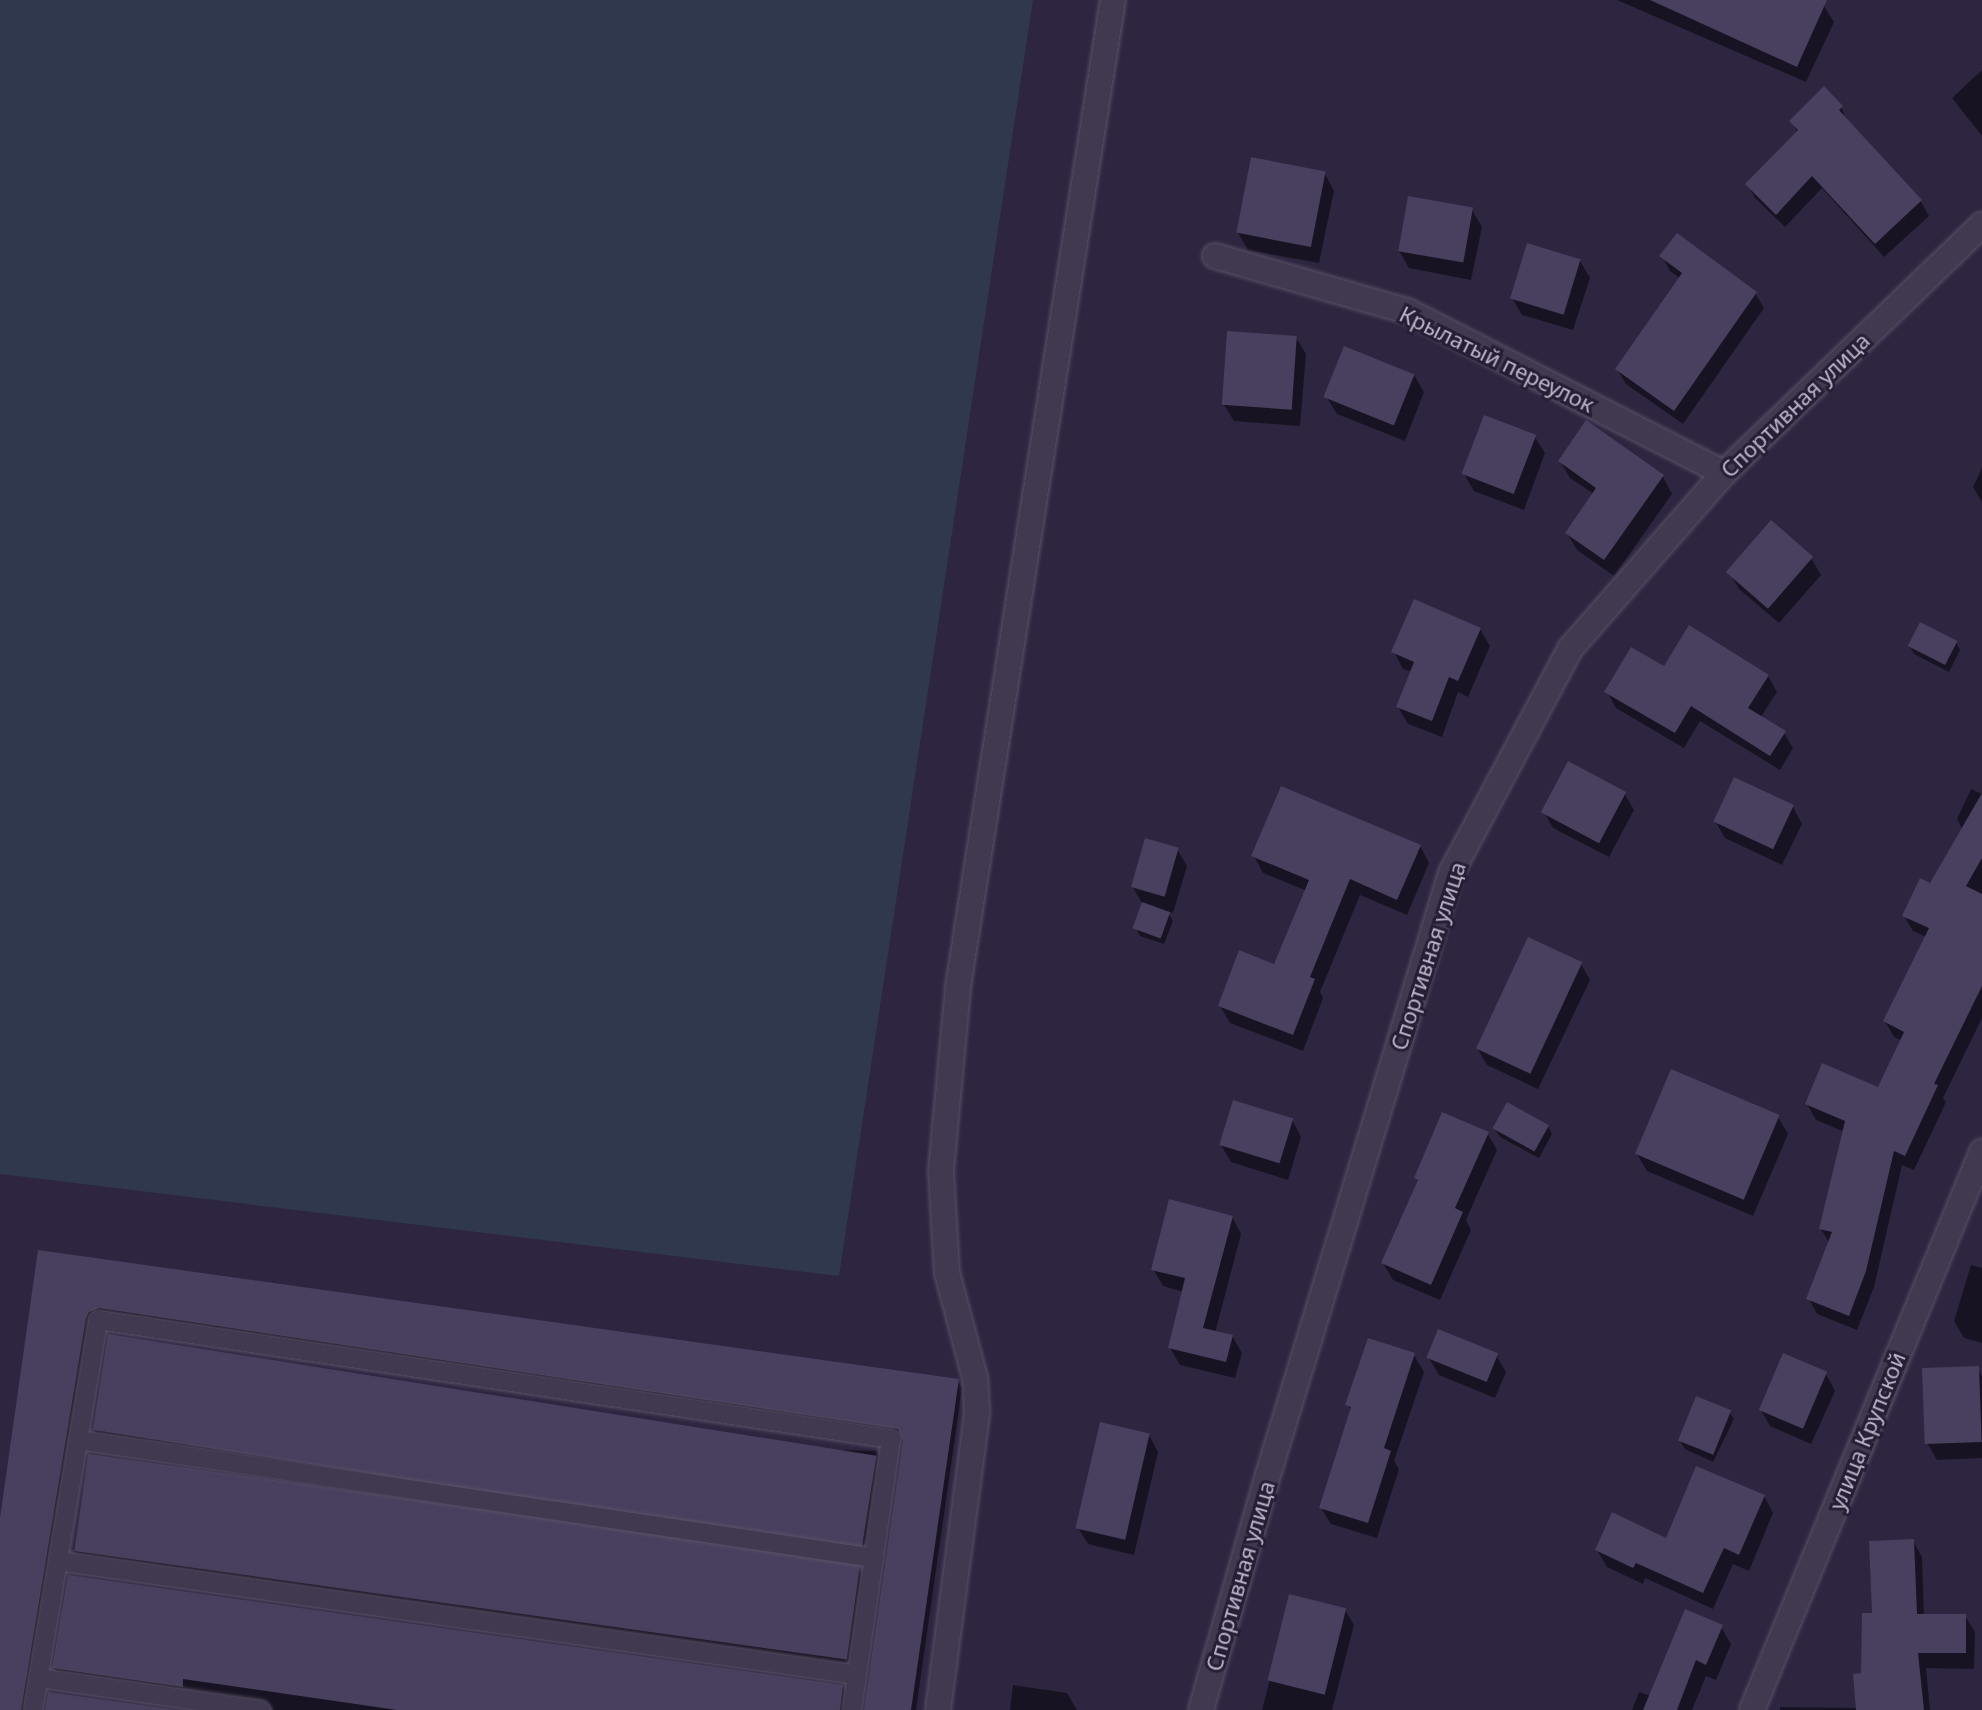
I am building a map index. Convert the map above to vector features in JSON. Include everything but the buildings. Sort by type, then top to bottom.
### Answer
[{"type":"street","points":[[938,1710],[977,1412],[975,1378],[947,1273],[941,1171],[958,987],[1113,0]]},
{"type":"street","name":"Спортивная улица","points":[[1201,1710],[1268,1475],[1451,873],[1570,649],[1724,473],[1982,225]]},
{"type":"street","name":"Крылатый переулок","points":[[1215,256],[1407,311],[1724,473]]},
{"type":"street","name":"улица Крупской","points":[[1752,1710],[1982,1152]]},
{"type":"lane","points":[[33,1710],[98,1320],[891,1439],[852,1710]]},
{"type":"lane","points":[[78,1440],[874,1558]]},
{"type":"lane","points":[[58,1561],[857,1675]]},
{"type":"lane","points":[[38,1678],[261,1710]]},
{"type":"shaded area","points":[[0,0],[1033,0],[839,1276],[0,1174]]}]
